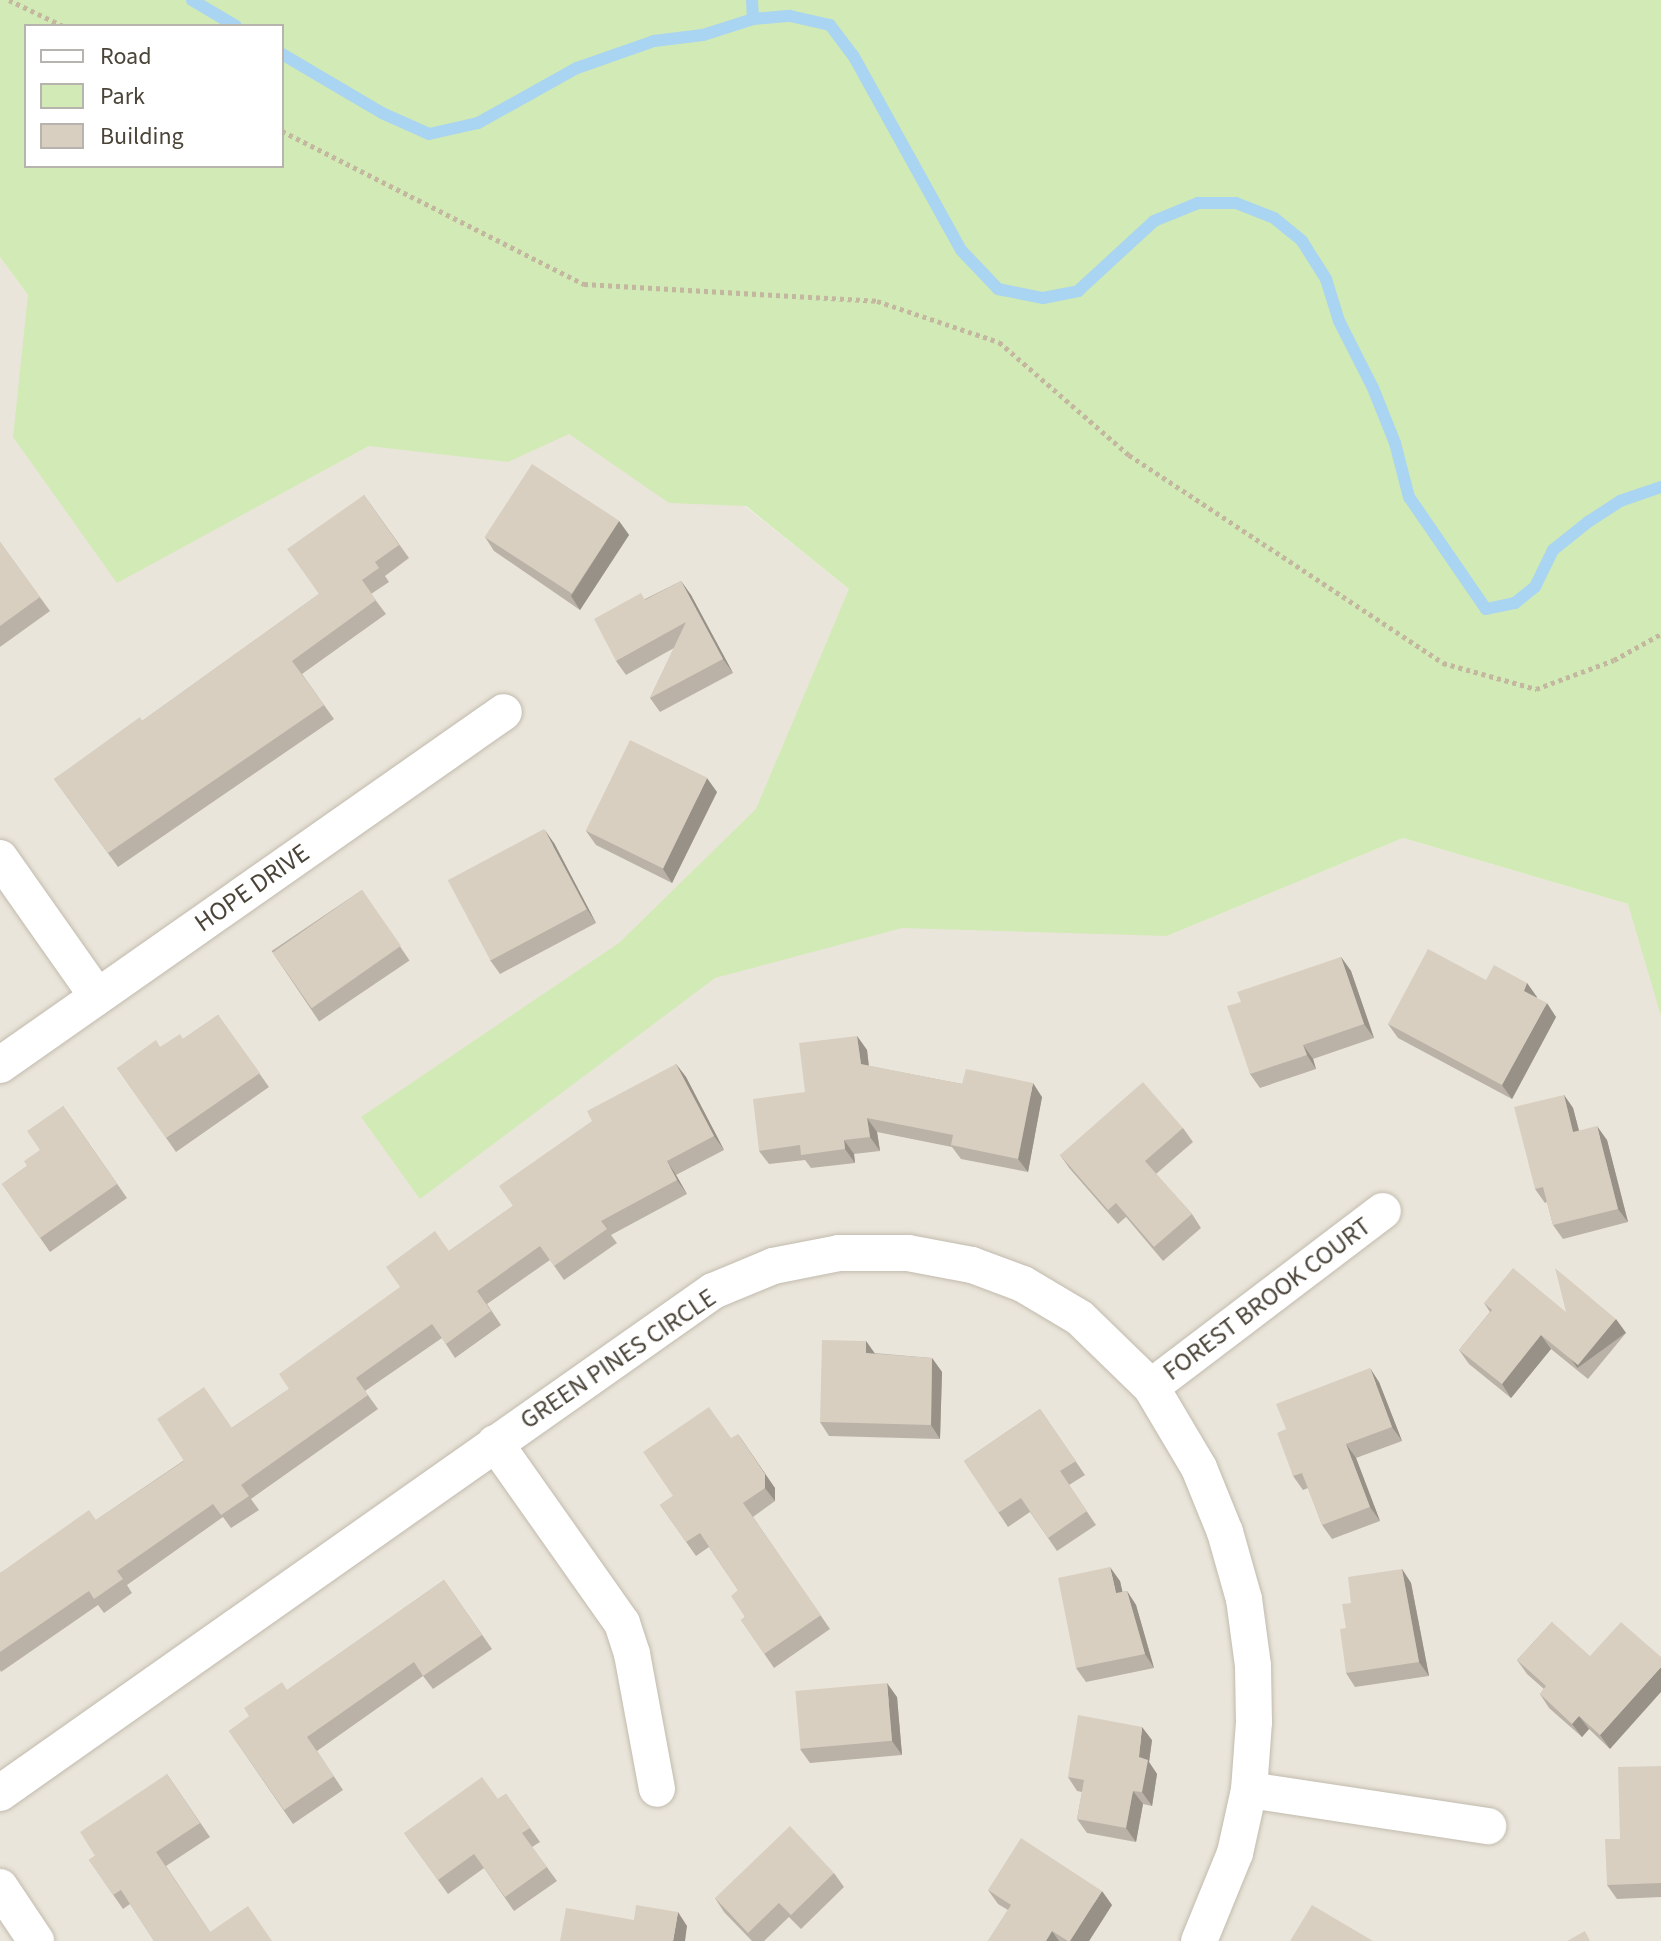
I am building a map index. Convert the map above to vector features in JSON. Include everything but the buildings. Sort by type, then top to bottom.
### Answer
[{"type":"street","name":"HOPE DRIVE","points":[[0,1065],[504,712]]},
{"type":"street","points":[[0,858],[97,996]]},
{"type":"street","name":"FOREST BROOK COURT","points":[[1151,1387],[1383,1211]]},
{"type":"street","name":"GREEN PINES CIRCLE","points":[[0,1793],[713,1291],[773,1266],[839,1253],[908,1253],[972,1265],[1023,1284],[1080,1318],[1151,1387],[1199,1468],[1225,1532],[1244,1599],[1253,1666],[1249,1790],[1235,1853],[1199,1941]]},
{"type":"street","points":[[495,1443],[622,1623],[632,1654],[657,1789]]},
{"type":"street","points":[[1249,1790],[1488,1826]]},
{"type":"street","points":[[0,1887],[36,1941]]},
{"type":"path","points":[[9,0],[59,24]]},
{"type":"path","points":[[284,132],[584,284],[877,301],[999,342],[1129,455],[1443,663],[1536,689],[1614,660],[1661,634]]},
{"type":"shaded area","points":[[0,257],[204,535],[369,446],[597,388],[849,589],[898,884],[1167,936],[1403,838],[1628,904],[1661,925],[1661,1941],[0,1941]]},
{"type":"green space","points":[[0,0],[1661,0],[1661,1016],[1628,904],[1403,838],[1167,936],[902,928],[715,978],[420,1199],[361,1117],[619,943],[756,809],[849,589],[746,506],[669,503],[569,434],[508,462],[369,446],[117,583],[13,437],[28,295],[0,257]]},
{"type":"waterway","points":[[192,0],[233,24]]},
{"type":"waterway","points":[[752,0],[753,19]]},
{"type":"waterway","points":[[284,55],[382,113],[429,134],[478,123],[577,68],[654,41],[703,35],[753,19],[790,16],[830,25],[853,55],[961,250],[998,289],[1043,298],[1078,291],[1154,221],[1198,203],[1236,203],[1274,218],[1302,241],[1326,279],[1339,321],[1373,388],[1395,443],[1409,497],[1486,609],[1515,603],[1535,587],[1553,550],[1588,522],[1620,501],[1661,487]]}]
